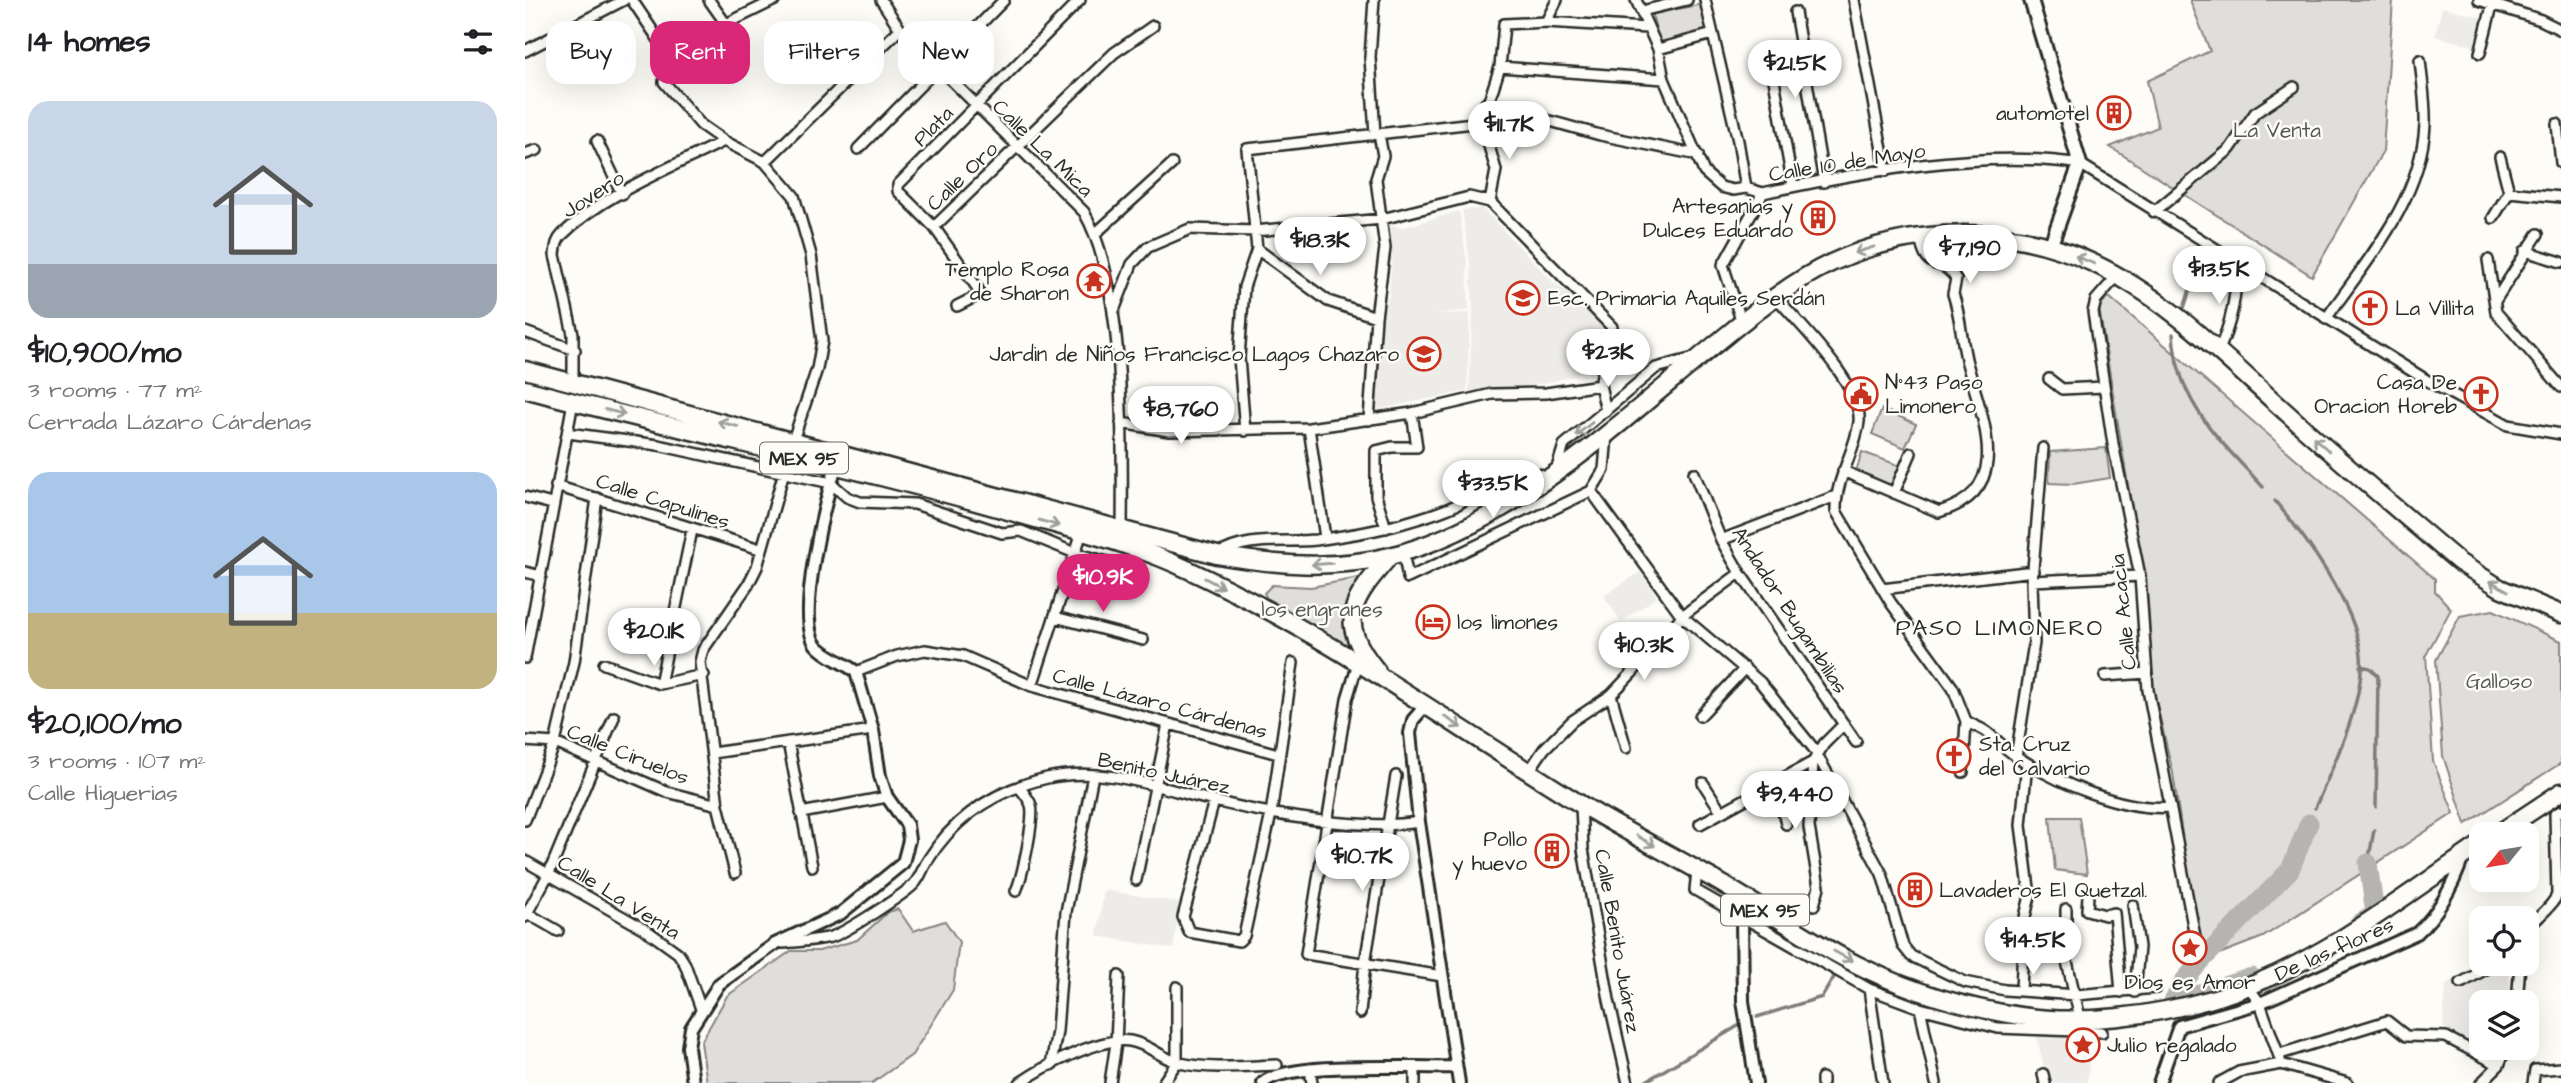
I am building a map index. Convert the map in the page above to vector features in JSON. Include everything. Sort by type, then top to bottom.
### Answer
[{"type":"highway","name":"MEX 95","points":[[525,370],[791,447],[1217,555],[1294,566],[1397,554],[1462,528],[1552,473],[1607,435],[1776,297],[1838,260],[1859,251],[1920,236],[1974,234],[2050,247],[2118,275],[2159,302],[2459,562],[2500,588],[2561,614]]},
{"type":"highway","name":"MEX 95","points":[[525,389],[573,402],[791,447],[836,466],[917,485],[1082,532],[1192,571],[1383,677],[1581,804],[1856,964],[1903,984],[1960,1003],[2020,1016],[2080,1018],[2177,1007],[2248,986],[2328,947],[2469,852]]},
{"type":"highway","points":[[1383,677],[1359,644],[1353,628],[1353,612],[1355,599],[1363,587],[1397,554]]},
{"type":"highway","points":[[2516,822],[2561,792]]},
{"type":"main road","points":[[2031,0],[2080,164],[2050,247]]},
{"type":"street","points":[[525,51],[624,0]]},
{"type":"street","points":[[632,0],[669,55],[664,82],[701,125],[724,141],[765,162],[794,196],[811,255],[822,341],[817,369],[748,585],[703,650],[700,662],[704,675],[718,805],[735,873]]},
{"type":"street","points":[[709,0],[722,22],[726,24],[775,0]]},
{"type":"street","name":"Calle La Mica","points":[[881,0],[898,26]]},
{"type":"street","points":[[982,21],[1003,0]]},
{"type":"street","name":"Plata","points":[[934,228],[898,188],[1080,0]]},
{"type":"street","points":[[1369,420],[1376,317],[1385,248],[1376,179],[1383,156],[1377,134],[1370,57],[1374,0]]},
{"type":"street","points":[[1546,22],[1557,0]]},
{"type":"street","points":[[1636,0],[1658,49],[1664,79],[1704,172],[1712,181],[1733,190],[1746,188],[1762,193]]},
{"type":"street","points":[[1642,11],[1687,0]]},
{"type":"street","points":[[1705,0],[1746,188]]},
{"type":"street","points":[[1854,0],[1886,171]]},
{"type":"street","points":[[2479,0],[2492,2],[2561,30]]},
{"type":"street","points":[[2480,53],[2492,2]]},
{"type":"street","points":[[1795,12],[1824,182]]},
{"type":"street","points":[[1490,202],[1496,170],[1482,122],[1486,103],[1500,67],[1504,24],[1546,22],[1647,28]]},
{"type":"street","name":"Calle Oro","points":[[934,228],[1114,53],[1153,26]]},
{"type":"street","points":[[765,162],[898,31]]},
{"type":"street","points":[[1658,49],[1713,34]]},
{"type":"street","points":[[2326,319],[2376,247],[2411,189],[2425,124],[2420,60]]},
{"type":"street","points":[[1500,67],[1664,79]]},
{"type":"street","points":[[1774,80],[1793,186]]},
{"type":"street","points":[[858,149],[920,84]]},
{"type":"street","name":"Calle La Mica","points":[[953,84],[1084,212],[1096,233],[1112,315],[1121,423],[1122,529]]},
{"type":"street","points":[[2154,212],[2230,149],[2255,113],[2294,87]]},
{"type":"street","points":[[1486,103],[1601,135],[1698,155]]},
{"type":"street","points":[[1245,431],[1239,390],[1243,299],[1244,287],[1258,249],[1247,149],[1482,122]]},
{"type":"street","points":[[2557,124],[2561,163]]},
{"type":"street","points":[[597,141],[622,194]]},
{"type":"street","name":"Jovero","points":[[573,384],[575,350],[555,255],[556,243],[562,234],[622,194],[724,141]]},
{"type":"street","points":[[525,154],[537,150]]},
{"type":"street","points":[[2493,218],[2509,192],[2500,157]]},
{"type":"street","name":"Calle 10 de Mayo","points":[[1742,323],[1723,265],[1762,193],[1886,171],[2000,158],[2044,158],[2080,164]]},
{"type":"street","points":[[1096,233],[1172,164]]},
{"type":"street","points":[[2080,164],[2428,381],[2508,425],[2561,434]]},
{"type":"street","points":[[2509,192],[2561,197]]},
{"type":"street","points":[[1112,315],[1132,264],[1148,247],[1190,229],[1255,230],[1382,219],[1469,197],[1490,202],[1612,327],[1599,385],[1606,411]]},
{"type":"street","points":[[934,228],[978,289],[979,296],[957,306]]},
{"type":"street","points":[[2495,301],[2525,251],[2539,234]]},
{"type":"street","points":[[1843,471],[1931,511],[1939,512],[1958,505],[1977,492],[1987,470],[1987,447],[1953,294],[1956,279],[1952,271],[1931,264],[1924,256],[1920,236]]},
{"type":"street","points":[[1258,249],[1328,301],[1376,317]]},
{"type":"street","points":[[2525,251],[2561,262]]},
{"type":"street","points":[[2488,260],[2496,312],[2561,387]]},
{"type":"street","points":[[2218,352],[2229,328],[2236,301],[2237,264]]},
{"type":"street","name":"Calle Acacia","points":[[2118,275],[2096,300],[2094,312],[2104,387],[2140,576],[2147,673],[2198,952]]},
{"type":"street","points":[[1776,297],[1830,362],[1857,402],[1859,420],[1836,496],[1836,511],[1882,589],[1940,667],[1957,696],[1966,721],[1963,772]]},
{"type":"street","points":[[525,332],[575,350]]},
{"type":"street","points":[[1217,555],[1227,548],[1257,542],[1325,538],[1386,528],[1455,505],[1508,474],[1523,471],[1552,473],[1565,445],[1656,368],[1702,356]]},
{"type":"street","points":[[2049,379],[2062,389],[2104,387]]},
{"type":"street","points":[[1121,423],[1168,431],[1309,428],[1412,413],[1493,394],[1546,393],[1599,385]]},
{"type":"street","points":[[525,658],[573,402]]},
{"type":"street","points":[[1386,528],[1376,496],[1376,452],[1392,447],[1417,447],[1412,413]]},
{"type":"street","points":[[1309,428],[1325,538]]},
{"type":"street","points":[[568,433],[658,445],[831,483],[847,497],[860,502],[915,504],[1002,533],[1021,531],[1075,553],[1133,569]]},
{"type":"street","points":[[1397,554],[1408,578],[1591,491],[1604,470],[1607,435]]},
{"type":"street","points":[[2016,757],[2034,643],[2033,576],[2043,448]]},
{"type":"street","points":[[1894,494],[1911,453]]},
{"type":"street","points":[[693,1083],[688,1047],[691,1028],[719,984],[775,944],[840,914],[903,863],[909,839],[907,824],[887,797],[880,776],[873,730],[856,672],[815,644],[810,631],[810,578],[836,466]]},
{"type":"street","name":"Andador Bugambilias","points":[[1694,473],[1721,540],[1740,573],[1856,742]]},
{"type":"street","name":"Calle Capulines","points":[[556,486],[692,530],[760,548]]},
{"type":"street","points":[[1591,491],[1682,616],[1745,668],[1815,758],[1882,874],[1903,946],[1911,956],[1965,982],[2021,990],[2076,996],[2155,988]]},
{"type":"street","points":[[1721,540],[1836,496]]},
{"type":"street","points":[[525,497],[552,504]]},
{"type":"street","points":[[525,820],[555,743],[575,662],[597,498]]},
{"type":"street","points":[[660,684],[692,530]]},
{"type":"street","name":"Calle Lázaro Cárdenas","points":[[1032,686],[1082,532]]},
{"type":"street","points":[[525,572],[541,576]]},
{"type":"street","points":[[1529,771],[1544,749],[1572,721],[1611,695],[1682,616],[1740,573]]},
{"type":"street","points":[[1882,589],[2033,576],[2140,576]]},
{"type":"street","points":[[1055,617],[1143,640]]},
{"type":"street","name":"Calle Lázaro Cárdenas","points":[[856,672],[897,656],[925,650],[963,656],[1032,686],[1279,754]]},
{"type":"street","points":[[1214,801],[1183,917],[1189,932],[1239,941],[1244,936],[1271,814],[1293,663]]},
{"type":"street","points":[[1358,663],[1347,699],[1305,954],[1442,976]]},
{"type":"street","points":[[604,664],[660,684],[704,675]]},
{"type":"street","points":[[1700,716],[1745,668]]},
{"type":"street","points":[[2105,676],[2147,673]]},
{"type":"street","points":[[1611,695],[1626,748]]},
{"type":"street","points":[[1426,705],[1413,720],[1410,733],[1419,822],[1459,1083]]},
{"type":"street","points":[[558,931],[526,914],[549,873],[614,717]]},
{"type":"street","points":[[1966,721],[1987,732],[2027,763],[2119,804],[2149,809],[2170,807]]},
{"type":"street","points":[[1136,880],[1168,724]]},
{"type":"street","points":[[1700,824],[1815,758],[1844,724]]},
{"type":"street","points":[[712,754],[873,730]]},
{"type":"street","name":"Calle Ciruelos","points":[[525,741],[555,743],[667,792],[718,805]]},
{"type":"street","points":[[788,742],[812,866]]},
{"type":"street","points":[[1814,905],[1819,887],[1809,820],[1815,758]]},
{"type":"street","points":[[2021,990],[2024,921],[2030,896],[2021,825],[2027,763]]},
{"type":"street","points":[[1051,1065],[1066,912],[1093,775]]},
{"type":"street","name":"Benito Juárez","points":[[775,944],[830,938],[844,932],[911,887],[949,832],[968,811],[990,798],[1048,778],[1093,775],[1154,785],[1271,814],[1388,827],[1419,822]]},
{"type":"street","points":[[1360,1013],[1364,963],[1396,776]]},
{"type":"street","points":[[1776,782],[1786,824]]},
{"type":"street","points":[[1703,783],[1721,811]]},
{"type":"street","points":[[1016,891],[1024,874],[1026,844],[1032,818],[1031,805],[1019,787]]},
{"type":"street","points":[[801,813],[887,797]]},
{"type":"street","name":"Calle Benito Juárez","points":[[1581,804],[1583,849],[1609,1000],[1628,1083]]},
{"type":"street","points":[[2539,915],[2553,904],[2559,895],[2558,812]]},
{"type":"street","name":"De las flores","points":[[2159,1083],[2179,1026],[2260,1003],[2417,933],[2431,920],[2455,882],[2464,856]]},
{"type":"street","name":"Calle La Venta","points":[[525,861],[646,930],[678,953],[685,964],[701,1009]]},
{"type":"street","points":[[1697,871],[1695,890],[1869,989],[1920,1007],[1998,1028],[2102,1032]]},
{"type":"street","points":[[2088,896],[2087,910],[2105,915],[2114,913],[2121,992]]},
{"type":"street","points":[[2133,905],[2139,947],[2135,992]]},
{"type":"street","points":[[2066,909],[2066,957],[2080,1018]]},
{"type":"street","points":[[1742,919],[1743,1000],[1756,1083]]},
{"type":"street","points":[[1110,1083],[1116,1043],[1119,976]]},
{"type":"street","points":[[2461,983],[2474,976]]},
{"type":"street","points":[[2248,986],[2260,1003],[2280,1059]]},
{"type":"street","points":[[1163,1083],[1177,1062],[1177,987]]},
{"type":"street","points":[[1869,989],[1884,1083]]},
{"type":"street","points":[[1920,1007],[1936,1083]]},
{"type":"street","points":[[2221,1081],[2387,1021],[2406,1035],[2446,1037],[2499,1065]]},
{"type":"street","points":[[1020,1083],[1051,1065],[1089,1049],[1130,1041],[1177,1062],[1217,1067],[1277,1065],[1267,1081]]},
{"type":"street","points":[[2280,1059],[2347,1083]]},
{"type":"street","points":[[2481,1083],[2501,1060]]},
{"type":"street","points":[[1267,1081],[1310,1069],[1456,1067]]},
{"type":"street","points":[[2533,1083],[2535,1070],[2561,1068]]},
{"type":"street","points":[[1310,1069],[1312,1083]]},
{"type":"street","points":[[1415,1069],[1415,1083]]},
{"type":"shaded area","points":[[2442,7],[2485,18],[2477,47],[2435,36]]},
{"type":"shaded area","name":"Esc. Primaria Aquiles Serdán","points":[[1482,208],[1554,283],[1600,316],[1604,323],[1577,375],[1541,384],[1469,391],[1473,312],[1470,261],[1462,210]]},
{"type":"shaded area","points":[[1459,211],[1467,262],[1469,310],[1434,314],[1470,313],[1467,391],[1375,410],[1379,319],[1389,296],[1392,256],[1389,225],[1402,228]]},
{"type":"shaded area","points":[[1640,572],[1657,597],[1621,622],[1604,596]]},
{"type":"shaded area","points":[[1104,890],[1180,903],[1173,949],[1097,936]]},
{"type":"shaded area","points":[[2469,969],[2469,976],[2509,976],[2510,990],[2469,990],[2469,1043],[2443,1027],[2446,985]]},
{"type":"shaded area","points":[[2093,1034],[2087,1083],[2048,1083],[2036,1035],[2065,1038]]},
{"type":"green space","name":"La Venta","points":[[2190,0],[2393,0],[2383,151],[2312,276],[2110,147],[2158,127],[2147,81],[2210,51]]},
{"type":"green space","points":[[1703,4],[1707,31],[1660,44],[1652,14]]},
{"type":"green space","points":[[2108,296],[2435,579],[2435,591],[2451,609],[2426,655],[2433,761],[2454,813],[2263,937],[2201,961],[2173,773],[2153,688],[2148,607],[2099,308]]},
{"type":"green space","points":[[1882,409],[1916,424],[1905,448],[1872,434]]},
{"type":"green space","points":[[2106,448],[2110,478],[2073,484],[2049,483],[2050,452]]},
{"type":"green space","points":[[1862,452],[1901,466],[1895,486],[1855,475]]},
{"type":"green space","name":"los engranes","points":[[1369,576],[1354,596],[1346,614],[1346,634],[1353,658],[1271,606],[1264,593],[1272,585],[1311,587]]},
{"type":"green space","name":"Galloso","points":[[2493,610],[2561,641],[2561,763],[2466,824],[2443,756],[2436,660],[2460,616]]},
{"type":"green space","points":[[2050,817],[2079,817],[2087,874],[2055,870]]},
{"type":"green space","points":[[898,909],[913,931],[945,921],[959,942],[953,990],[912,1055],[872,1083],[707,1083],[701,1042],[727,996],[791,951],[819,951],[857,940],[888,912]]},
{"type":"waterway","points":[[2184,308],[2197,268]]},
{"type":"waterway","points":[[2173,334],[2176,358],[2192,400],[2216,436],[2263,487]]},
{"type":"waterway","points":[[2275,501],[2315,553],[2340,594],[2350,615],[2361,655],[2361,673],[2353,713],[2315,808]]},
{"type":"waterway","points":[[2360,666],[2370,668],[2378,676],[2376,807]]},
{"type":"waterway","points":[[2173,1002],[2184,981],[2201,961],[2290,870],[2309,823]]},
{"type":"waterway","points":[[2368,863],[2374,830]]},
{"type":"waterway","points":[[2360,923],[2375,914],[2368,863]]},
{"type":"waterway","points":[[1757,1017],[1822,997],[1834,977]]},
{"type":"waterway","points":[[2174,1002],[2252,977]]},
{"type":"waterway","points":[[1643,1083],[1738,1026]]},
{"type":"place","name":"automotel","points":[[2114,113]]},
{"type":"place","name":"Artesanias y Dulces Eduardo","points":[[1818,218]]},
{"type":"place","name":"Templo Rosa de Sharon","points":[[1094,281]]},
{"type":"place","name":"Esc. Primaria Aquiles Serdán","points":[[1523,298]]},
{"type":"place","name":"La Villita","points":[[2370,308]]},
{"type":"place","name":"Jardin de Niños Francisco Lagos Chazaro","points":[[1424,354]]},
{"type":"place","name":"N°43 Paso Limonero","points":[[1861,394]]},
{"type":"place","name":"Casa De Oracion Horeb","points":[[2481,394]]},
{"type":"place","name":"los limones","points":[[1433,622]]},
{"type":"place","name":"Sta. Cruz del Calvario","points":[[1954,756]]},
{"type":"place","name":"Pollo y huevo","points":[[1552,851]]},
{"type":"place","name":"Lavaderos El Quetzal.","points":[[1915,890]]},
{"type":"place","name":"Dios es Amor","points":[[2190,948]]},
{"type":"place","name":"Julio regalado","points":[[2083,1045]]},
{"type":"district","name":"PASO LIMONERO","points":[[2000,627]]}]
